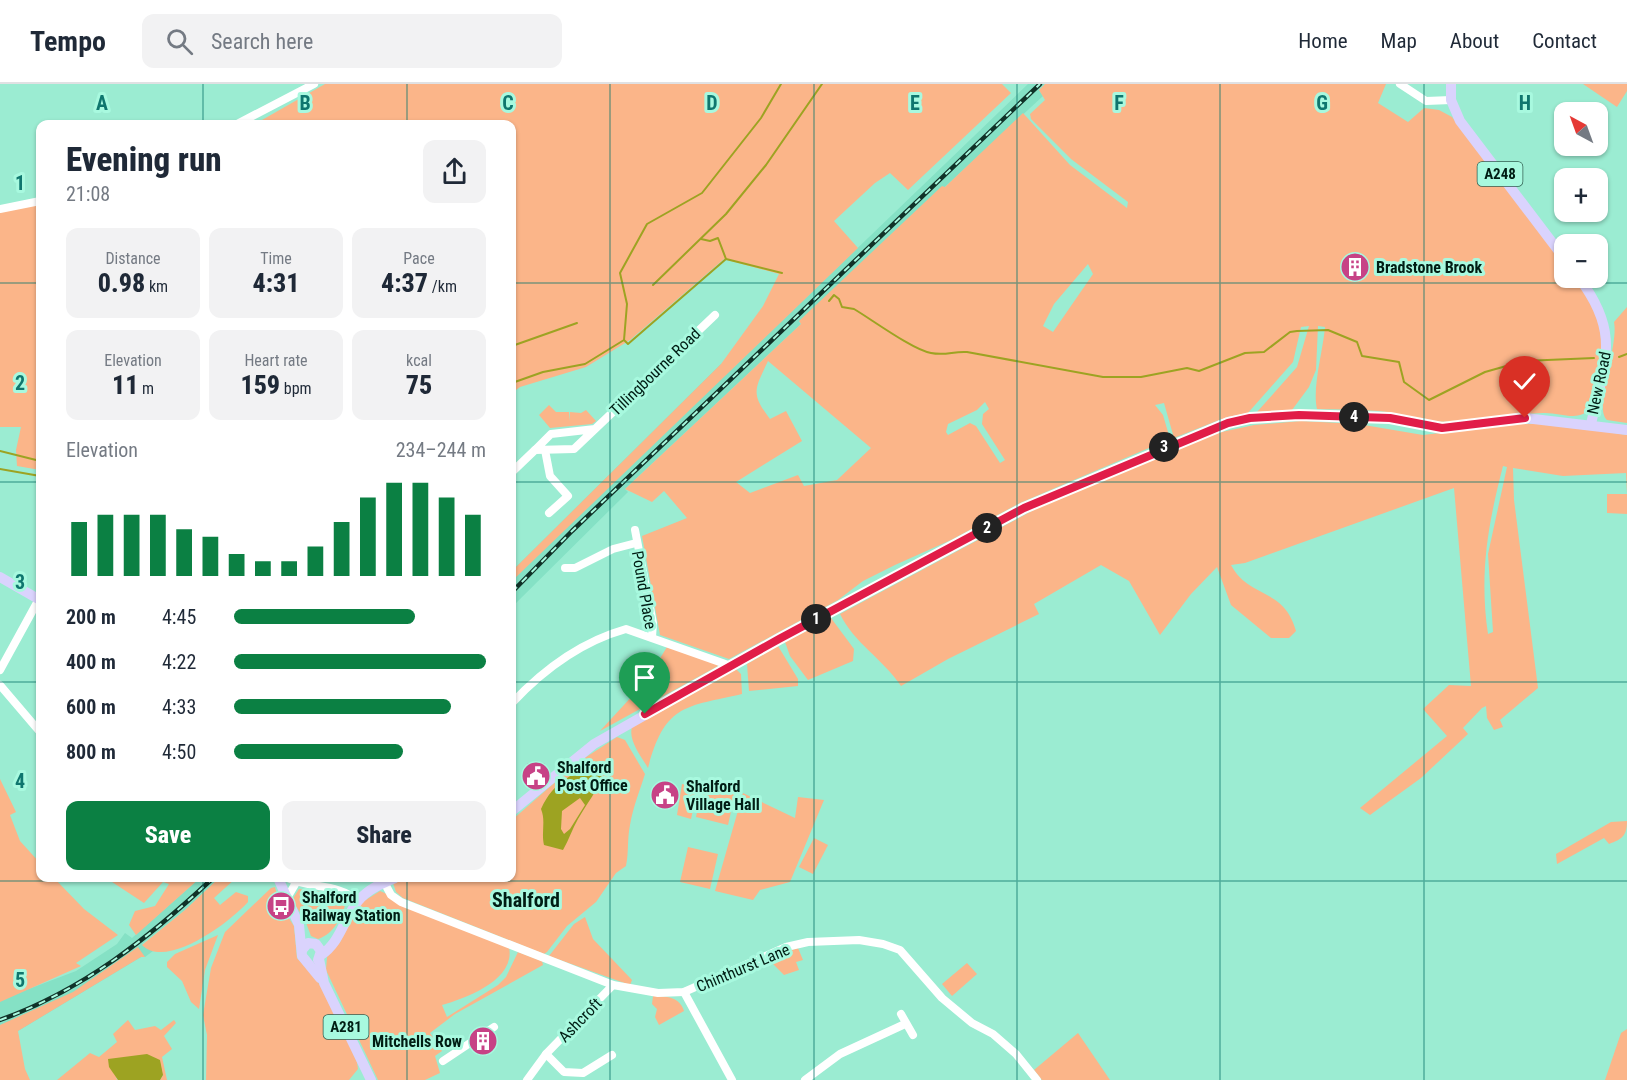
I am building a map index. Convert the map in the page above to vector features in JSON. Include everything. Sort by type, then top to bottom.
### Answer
[{"type":"main road","name":"A248","points":[[1451,84],[1451,100],[1460,121],[1554,245]]},
{"type":"main road","name":"New Road","points":[[1586,288],[1600,309],[1607,341],[1606,360],[1591,424]]},
{"type":"main road","points":[[516,808],[594,744],[731,666],[1033,504],[1228,423],[1258,417],[1299,415],[1390,418],[1442,428],[1511,418],[1627,429]]},
{"type":"main road","points":[[0,577],[36,597]]},
{"type":"main road","name":"A281","points":[[280,882],[298,925],[302,950]]},
{"type":"main road","points":[[317,950],[306,944],[302,950],[302,957],[306,962],[314,963],[317,950],[338,935],[358,901],[385,882]]},
{"type":"main road","name":"A281","points":[[298,925],[317,950],[324,983]]},
{"type":"main road","name":"A281","points":[[306,962],[324,983],[370,1076]]},
{"type":"main road","points":[[359,1080],[370,1076]]},
{"type":"street","points":[[245,120],[314,84]]},
{"type":"street","points":[[1400,84],[1426,101],[1451,100]]},
{"type":"street","points":[[0,209],[36,202]]},
{"type":"street","name":"Tillingbourne Road","points":[[535,450],[574,448],[716,315]]},
{"type":"street","name":"Tillingbourne Road","points":[[516,468],[551,434],[595,429]]},
{"type":"street","points":[[545,450],[550,476],[568,496],[549,513]]},
{"type":"street","name":"Pound Place","points":[[635,530],[653,623],[652,638]]},
{"type":"street","points":[[565,568],[577,567],[613,549],[636,543]]},
{"type":"street","points":[[0,670],[36,606]]},
{"type":"street","points":[[516,699],[549,667],[593,642],[626,629],[731,666]]},
{"type":"street","points":[[0,685],[36,727]]},
{"type":"street","points":[[287,898],[291,882]]},
{"type":"street","points":[[306,882],[344,890],[358,901]]},
{"type":"street","name":"Chinthurst Lane","points":[[389,882],[391,895],[401,902],[613,985],[658,993],[684,993],[786,947],[837,940],[883,944],[900,950],[942,998],[972,1023],[993,1034],[1016,1054],[1037,1080]]},
{"type":"street","name":"Ashcroft","points":[[527,1080],[546,1054],[613,985]]},
{"type":"street","points":[[684,993],[732,1080]]},
{"type":"street","points":[[901,1014],[913,1035]]},
{"type":"street","points":[[805,1080],[840,1054],[905,1024]]},
{"type":"street","points":[[443,1061],[494,1027]]},
{"type":"street","name":"Ashcroft","points":[[546,1054],[564,1072],[582,1073],[612,1055]]},
{"type":"shaded area","points":[[325,84],[1002,84],[1011,93],[908,190],[890,173],[875,183],[834,221],[858,248],[516,577],[516,567],[721,364],[763,306],[779,274],[724,259],[630,340],[586,367],[516,390],[516,120],[262,120]]},
{"type":"shaded area","points":[[1028,84],[1045,84],[1039,90],[1043,96],[799,322],[801,324],[625,489],[628,492],[516,603],[516,567],[721,364],[734,367]]},
{"type":"shaded area","points":[[1045,84],[1386,84],[1378,103],[1408,122],[1424,108],[1439,110],[1452,117],[1554,251],[1554,288],[1582,288],[1587,296],[1599,326],[1601,340],[1599,371],[1590,408],[1575,416],[1543,413],[1441,422],[1378,411],[1317,409],[1317,380],[1325,327],[1318,326],[1316,370],[1309,387],[1292,410],[1257,412],[1297,367],[1309,326],[1301,327],[1293,362],[1247,414],[1219,420],[1174,438],[1164,403],[1155,405],[1163,415],[1170,439],[1020,503],[951,540],[895,565],[863,581],[838,600],[729,659],[660,635],[642,536],[687,518],[664,491],[652,502],[625,489],[801,324],[799,321],[942,186],[945,187],[1023,113],[1070,165],[1127,208],[1128,202],[1071,159],[1031,119],[1030,114],[1045,100],[1039,90]],"holes":[[[1088,264],[1093,274],[1053,332],[1043,326],[1054,304]],[[768,361],[871,448],[837,480],[804,486],[798,475],[750,493],[736,482],[802,441],[786,411],[770,419],[759,403],[758,385]],[[985,402],[989,409],[983,414],[982,424],[1005,460],[1000,463],[976,426],[970,423],[948,435],[946,432],[948,424],[977,410]]]},
{"type":"shaded area","points":[[1583,84],[1627,84],[1627,91],[1617,107]]},
{"type":"shaded area","points":[[36,204],[36,469],[17,466],[16,450],[21,427],[0,427],[0,212]]},
{"type":"shaded area","points":[[1627,307],[1627,423],[1607,420],[1603,413],[1603,402],[1615,333],[1614,322]]},
{"type":"shaded area","points":[[549,405],[556,412],[569,412],[569,421],[570,412],[581,413],[586,410],[596,421],[592,424],[550,428],[539,415]]},
{"type":"shaded area","points":[[1301,421],[1358,424],[1423,435],[1517,424],[1555,424],[1627,435],[1627,494],[1626,473],[1563,476],[1513,468],[1514,500],[1538,688],[1500,720],[1503,727],[1494,730],[1487,718],[1486,706],[1482,708],[1463,728],[1468,734],[1421,778],[1370,815],[1360,808],[1447,736],[1423,709],[1449,685],[1471,686],[1454,488],[1245,563],[1231,565],[1238,576],[1283,607],[1296,631],[1289,638],[1271,638],[1231,605],[1217,567],[1191,594],[1160,635],[1129,581],[1101,565],[1034,604],[1039,614],[948,659],[901,686],[886,667],[853,634],[840,614],[1045,504],[1217,433],[1254,425]],"holes":[[[1503,466],[1507,467],[1488,554],[1493,632],[1488,634],[1484,591],[1486,549]]]},
{"type":"shaded area","points":[[1607,494],[1627,494],[1627,514],[1607,513]]},
{"type":"shaded area","points":[[831,618],[854,649],[853,661],[808,680],[790,656],[785,642]]},
{"type":"shaded area","points":[[778,646],[798,679],[798,686],[749,691],[747,664]]},
{"type":"shaded area","points":[[667,647],[716,662],[718,666],[600,731],[646,681]]},
{"type":"shaded area","points":[[736,669],[741,674],[742,694],[692,706],[680,712],[662,731],[648,768],[633,743],[632,727]]},
{"type":"shaded area","points":[[617,737],[625,740],[645,774],[631,818],[626,866],[616,873],[596,902],[567,926],[547,952],[544,954],[403,898],[396,892],[393,883],[396,882],[516,882],[516,816],[577,763]]},
{"type":"shaded area","points":[[596,761],[603,772],[601,779],[563,850],[544,845],[541,809],[546,799],[571,775]],"holes":[[[580,798],[585,805],[570,829],[564,834],[561,829],[562,811]]]},
{"type":"shaded area","points":[[0,779],[16,812],[10,815],[20,841],[36,859],[36,882],[58,882],[84,909],[118,935],[76,963],[81,966],[0,1002]]},
{"type":"shaded area","points":[[682,784],[698,787],[691,819],[677,815]]},
{"type":"shaded area","points":[[702,788],[735,794],[728,825],[696,817]]},
{"type":"shaded area","points":[[743,793],[795,818],[798,797],[824,800],[790,882],[760,890],[753,900],[715,891]]},
{"type":"shaded area","points":[[1627,821],[1625,834],[1617,840],[1609,844],[1604,838],[1557,864],[1556,854],[1611,822]]},
{"type":"shaded area","points":[[814,838],[828,845],[813,874],[799,867]]},
{"type":"shaded area","points":[[688,847],[718,854],[710,889],[680,882]]},
{"type":"shaded area","points":[[112,882],[163,882],[144,903]]},
{"type":"shaded area","points":[[163,882],[196,882],[136,935],[129,925],[135,911],[155,906],[169,884]]},
{"type":"shaded area","points":[[195,882],[215,882],[185,910],[142,944],[153,951],[145,957],[141,957],[18,1031],[14,1020],[0,1025],[0,1000],[76,971],[117,944],[125,933],[132,938]]},
{"type":"shaded area","points":[[215,882],[232,882],[214,898],[220,905],[236,892],[248,896],[248,902],[227,921],[182,948],[167,952],[153,951],[142,945]]},
{"type":"shaded area","points":[[275,887],[280,905],[294,926],[297,958],[326,994],[357,1062],[358,1069],[349,1080],[206,1080],[207,1035],[203,1015],[211,968],[225,932],[271,888]]},
{"type":"shaded area","points":[[299,889],[336,894],[346,902],[336,924],[324,937],[318,939],[311,936],[305,920],[292,900]]},
{"type":"shaded area","points":[[380,891],[509,947],[509,959],[505,969],[497,978],[464,998],[442,1005],[447,1017],[498,985],[506,977],[518,952],[542,961],[543,965],[455,1014],[430,1033],[442,1051],[435,1056],[440,1073],[425,1080],[378,1080],[326,970],[327,957],[340,942],[361,903]]},
{"type":"shaded area","points":[[585,917],[593,939],[632,980],[630,985],[549,956],[574,924]]},
{"type":"shaded area","points":[[218,935],[205,970],[199,1009],[191,1002],[182,981],[167,967],[167,962],[175,954]]},
{"type":"shaded area","points":[[138,947],[145,957],[141,957],[18,1031],[25,1069],[30,1080],[0,1080],[0,1025],[73,992]]},
{"type":"shaded area","points":[[798,948],[803,960],[796,962],[799,970],[784,975],[767,958]]},
{"type":"shaded area","points":[[967,963],[977,974],[952,996],[942,984]]},
{"type":"shaded area","points":[[653,996],[676,1000],[684,1011],[659,1025],[655,1017],[657,1009],[652,1004]]},
{"type":"shaded area","points":[[128,1020],[135,1030],[155,1026],[161,1030],[174,1020],[176,1023],[164,1036],[172,1049],[162,1057],[167,1080],[160,1080],[163,1075],[116,1078],[118,1080],[57,1080],[90,1053],[99,1057],[117,1042],[113,1034]]},
{"type":"shaded area","points":[[1627,1029],[1627,1080],[1605,1080],[1621,1033]]},
{"type":"shaded area","points":[[1078,1033],[1110,1080],[1042,1080],[1034,1070]]},
{"type":"shaded area","points":[[147,1054],[160,1060],[163,1075],[160,1080],[118,1080],[109,1067],[108,1059]]},
{"type":"waterway","points":[[624,340],[627,304],[620,273],[647,224],[702,193],[761,118],[781,84]]},
{"type":"waterway","points":[[653,285],[726,214],[766,165],[822,84]]},
{"type":"waterway","points":[[701,239],[710,241],[718,238],[726,259]]},
{"type":"waterway","points":[[624,340],[628,344],[726,259],[782,273]]},
{"type":"waterway","points":[[829,301],[834,295],[839,299],[842,307],[854,309],[923,351],[941,354],[967,352],[1103,377],[1141,377],[1187,368],[1199,371],[1245,353],[1264,352],[1290,332],[1297,331],[1328,330],[1357,342],[1362,356],[1399,362],[1404,382],[1429,400],[1485,372],[1524,361],[1594,358]]},
{"type":"waterway","points":[[516,345],[577,323]]},
{"type":"waterway","points":[[516,382],[543,372],[585,364],[624,340]]},
{"type":"waterway","points":[[1619,357],[1627,354]]},
{"type":"waterway","points":[[0,451],[36,460]]},
{"type":"waterway","points":[[0,469],[36,475]]},
{"type":"railway","points":[[516,588],[572,531],[1040,84]]},
{"type":"railway","points":[[0,1020],[30,1008],[87,978],[139,941],[209,882]]},
{"type":"place","name":"Bradstone Brook","points":[[1355,267]]},
{"type":"place","name":"Shalford Post Office","points":[[536,776]]},
{"type":"place","name":"Shalford Village Hall","points":[[665,795]]},
{"type":"place","name":"Shalford Railway Station","points":[[281,906]]},
{"type":"place","name":"Mitchells Row","points":[[483,1041]]},
{"type":"district","name":"Shalford","points":[[526,900]]},
{"type":"route","points":[[645,714],[779,639],[1024,508],[1210,429],[1250,418],[1274,415],[1390,418],[1442,428],[1525,418]]}]
